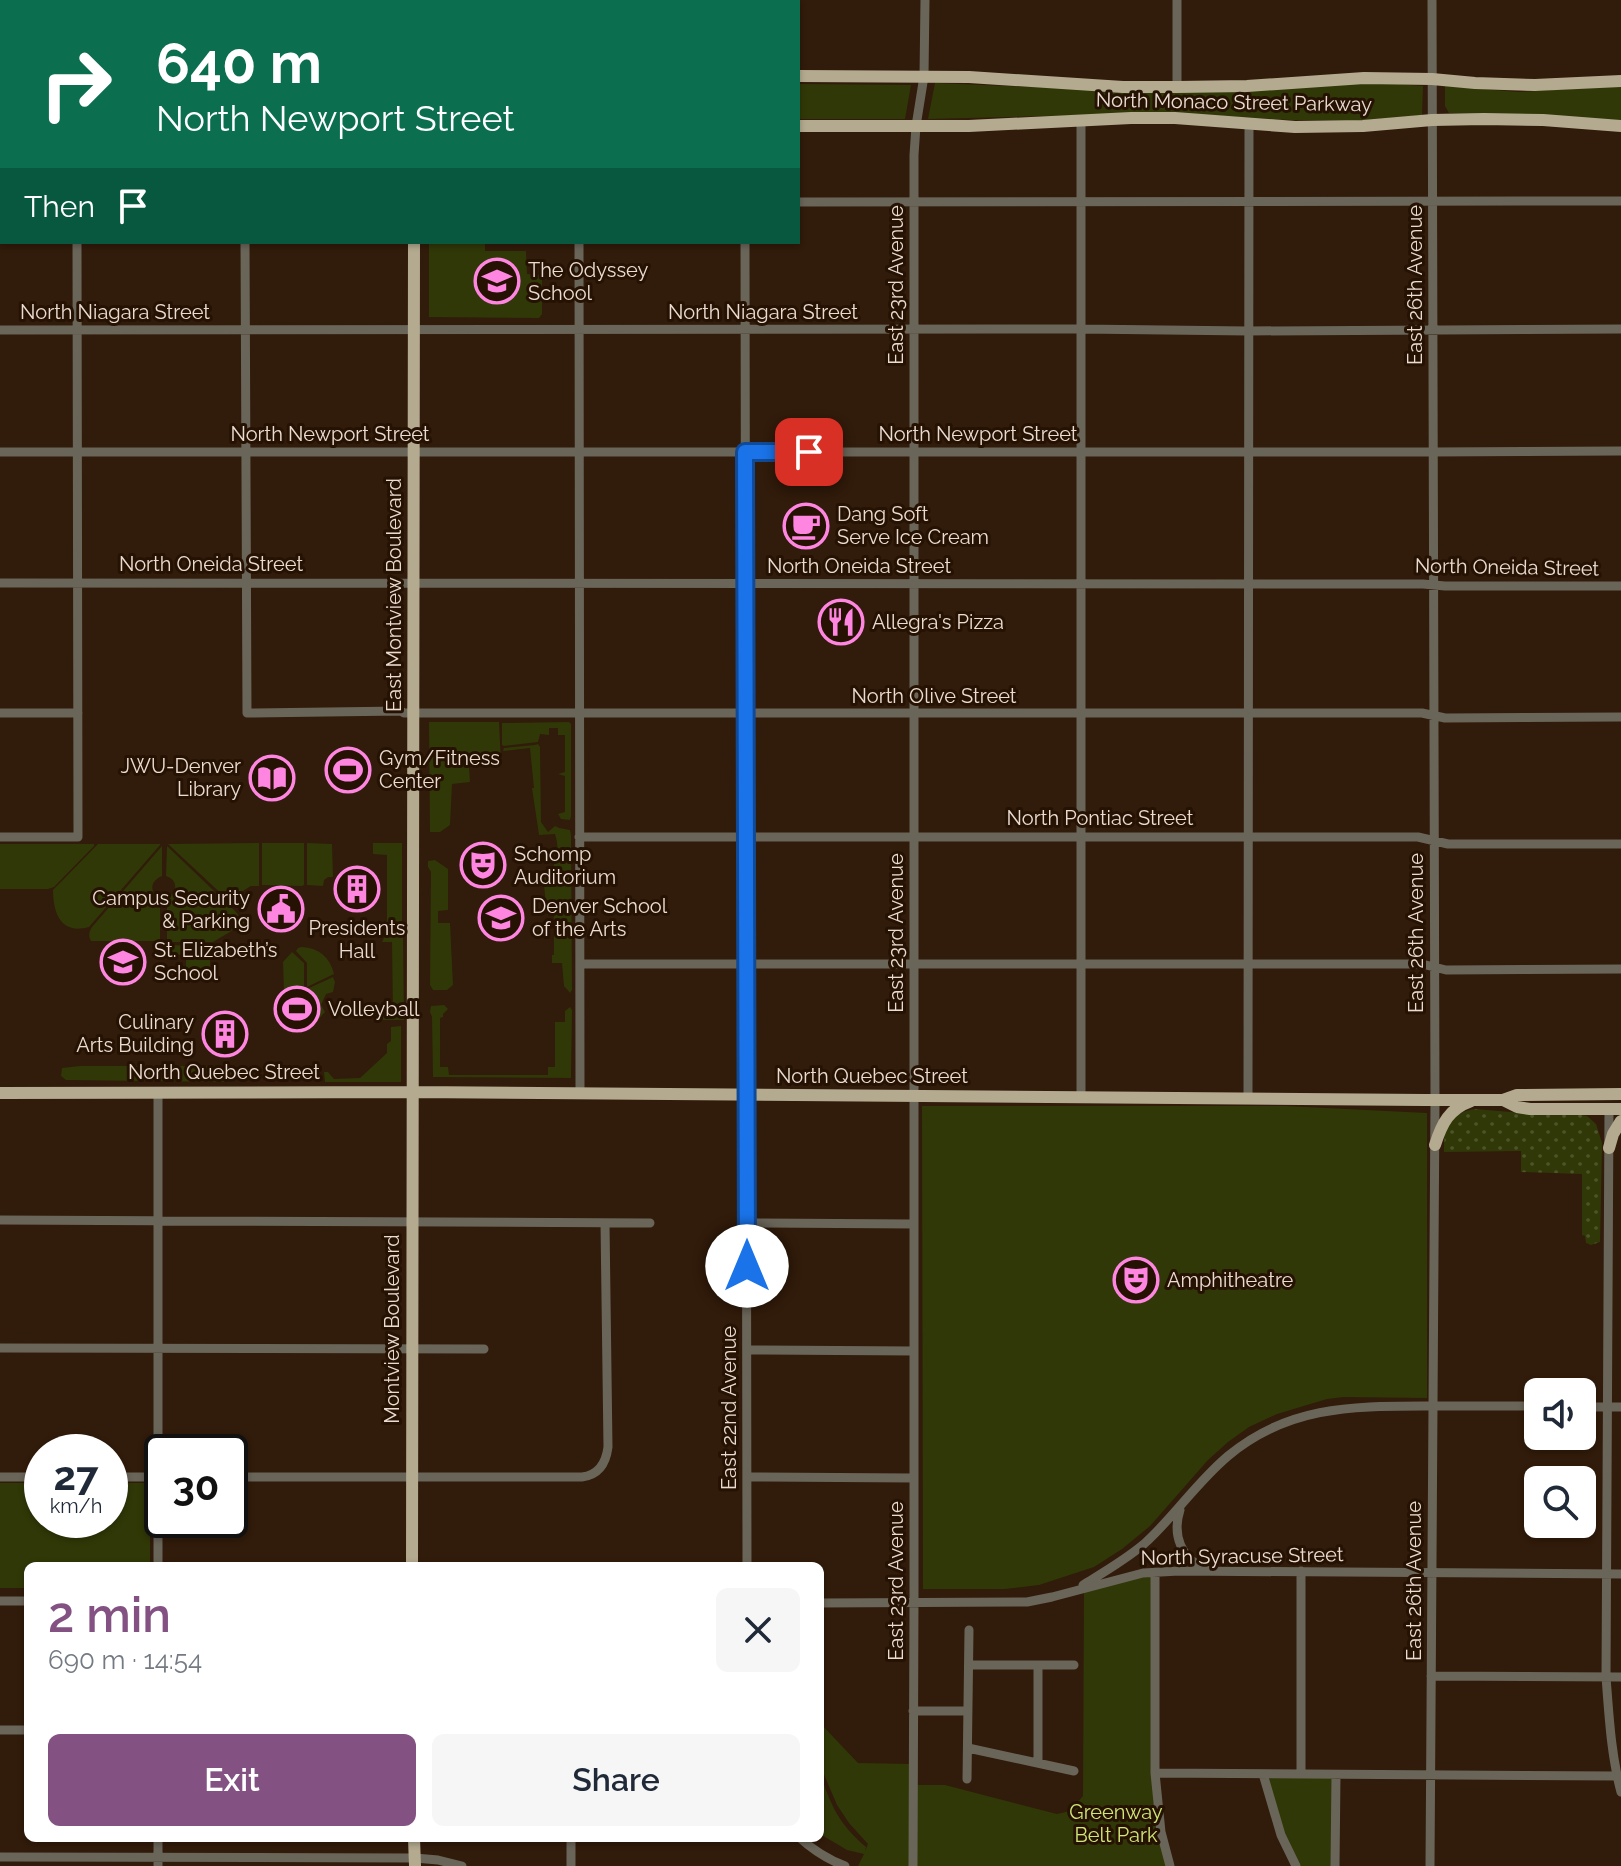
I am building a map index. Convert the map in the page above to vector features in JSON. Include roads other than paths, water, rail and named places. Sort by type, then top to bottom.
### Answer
[{"type":"main road","name":"North Monaco Street Parkway","points":[[800,76],[924,76],[1123,87],[1247,86],[1364,78],[1535,85],[1621,81]]},
{"type":"main road","name":"North Monaco Street Parkway","points":[[800,126],[998,125],[1175,118],[1295,127],[1363,126],[1432,120],[1543,120],[1621,126]]},
{"type":"main road","name":"East Montview Boulevard","points":[[414,244],[414,1092]]},
{"type":"main road","name":"North Quebec Street","points":[[0,1093],[414,1092],[1435,1100],[1503,1100],[1517,1095],[1621,1096]]},
{"type":"main road","name":"Montview Boulevard","points":[[412,1562],[414,1092]]},
{"type":"main road","points":[[1615,1109],[1613,1102],[1621,1096]]},
{"type":"main road","points":[[1435,1145],[1441,1124],[1447,1117],[1459,1106],[1474,1100]]},
{"type":"main road","name":"North Quebec Street","points":[[1503,1100],[1530,1109],[1615,1109]]},
{"type":"main road","points":[[1609,1148],[1621,1121]]},
{"type":"main road","points":[[414,1842],[415,1862]]},
{"type":"street","name":"East 23rd Avenue","points":[[913,1866],[914,202],[916,126],[924,76],[925,0]]},
{"type":"street","points":[[1177,0],[1177,87]]},
{"type":"street","name":"East 26th Avenue","points":[[1430,1866],[1435,1145],[1432,0]]},
{"type":"street","points":[[1081,121],[1081,1097]]},
{"type":"street","points":[[1248,1098],[1249,123]]},
{"type":"street","points":[[800,202],[1621,201]]},
{"type":"street","points":[[0,837],[78,837],[77,244]]},
{"type":"street","points":[[245,244],[246,582]]},
{"type":"street","points":[[579,244],[580,1093]]},
{"type":"street","name":"East 22nd Avenue","points":[[745,244],[747,1562]]},
{"type":"street","name":"North Niagara Street","points":[[0,330],[1621,329]]},
{"type":"street","name":"North Newport Street","points":[[0,452],[1621,451]]},
{"type":"street","name":"North Olive Street","points":[[246,582],[247,713],[1422,713],[1445,718],[1621,717]]},
{"type":"street","name":"North Oneida Street","points":[[0,583],[1621,586]]},
{"type":"street","points":[[0,713],[78,713]]},
{"type":"street","name":"North Pontiac Street","points":[[579,837],[1418,837],[1448,844],[1621,844]]},
{"type":"street","points":[[580,964],[1422,964],[1446,970],[1621,969]]},
{"type":"street","points":[[158,1093],[159,1434]]},
{"type":"street","points":[[1615,1109],[1609,1148],[1606,1677],[1621,1792]]},
{"type":"street","points":[[0,1220],[650,1223]]},
{"type":"street","points":[[248,1477],[582,1477],[600,1469],[608,1447],[605,1223]]},
{"type":"street","points":[[747,1223],[914,1224]]},
{"type":"street","points":[[0,1348],[484,1349]]},
{"type":"street","points":[[747,1350],[914,1351]]},
{"type":"street","points":[[1072,1592],[1134,1552],[1229,1455],[1285,1422],[1349,1407],[1524,1406]]},
{"type":"street","points":[[1596,1407],[1621,1407]]},
{"type":"street","points":[[0,1477],[24,1477]]},
{"type":"street","points":[[748,1477],[914,1478]]},
{"type":"street","points":[[1182,1503],[1176,1525],[1179,1545],[1192,1561],[1212,1571]]},
{"type":"street","points":[[158,1562],[159,1538]]},
{"type":"street","points":[[1301,1571],[1301,1774]]},
{"type":"street","points":[[1155,1572],[1155,1773],[1158,1813],[1170,1866]]},
{"type":"street","name":"North Syracuse Street","points":[[824,1603],[1009,1603],[1041,1600],[1155,1572],[1621,1574]]},
{"type":"street","points":[[0,1601],[24,1601]]},
{"type":"street","points":[[967,1779],[969,1630]]},
{"type":"street","points":[[969,1665],[1074,1665]]},
{"type":"street","points":[[1038,1665],[1038,1763]]},
{"type":"street","points":[[1431,1676],[1621,1677]]},
{"type":"street","points":[[913,1711],[968,1711]]},
{"type":"street","points":[[0,1730],[24,1730]]},
{"type":"street","points":[[968,1748],[1074,1771]]},
{"type":"street","points":[[1155,1773],[1619,1776]]},
{"type":"street","points":[[1263,1774],[1281,1835],[1296,1866]]},
{"type":"street","points":[[1335,1866],[1336,1775]]},
{"type":"street","points":[[571,1842],[571,1866]]},
{"type":"street","points":[[805,1842],[826,1863],[845,1866]]},
{"type":"street","points":[[0,1857],[158,1862],[438,1860],[462,1866]]},
{"type":"place","name":"The Odyssey School","points":[[497,281]]},
{"type":"place","name":"Dang Soft Serve Ice Cream","points":[[806,526]]},
{"type":"place","name":"Allegra's Pizza","points":[[841,622]]},
{"type":"place","name":"Gym/Fitness Center","points":[[348,770]]},
{"type":"place","name":"JWU-Denver Library","points":[[272,778]]},
{"type":"place","name":"Schomp Auditorium","points":[[483,865]]},
{"type":"place","name":"Presidents Hall","points":[[357,889]]},
{"type":"place","name":"Campus Security & Parking","points":[[281,909]]},
{"type":"place","name":"Denver School of the Arts","points":[[501,918]]},
{"type":"place","name":"St. Elizabeth’s School","points":[[123,962]]},
{"type":"place","name":"Volleyball","points":[[297,1009]]},
{"type":"place","name":"Culinary Arts Building","points":[[225,1034]]},
{"type":"place","name":"Amphitheatre","points":[[1136,1280]]},
{"type":"park label","name":"Greenway Belt Park","points":[[1116,1824]]}]
